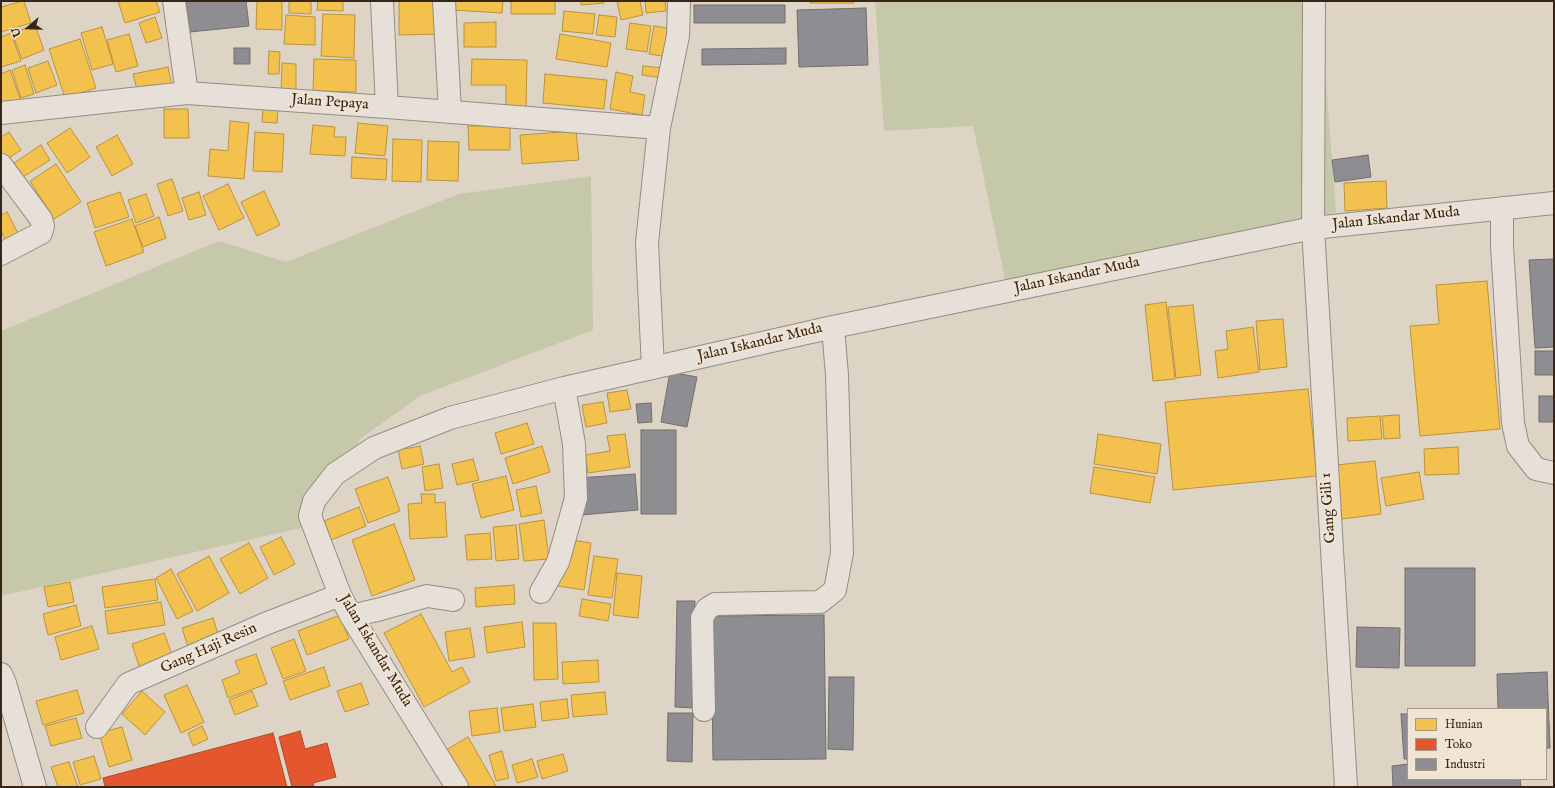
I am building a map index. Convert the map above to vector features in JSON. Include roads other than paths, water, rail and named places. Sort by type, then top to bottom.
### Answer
[{"type":"street","points":[[174,1],[187,93]]},
{"type":"street","points":[[382,1],[387,107]]},
{"type":"street","points":[[444,1],[450,112]]},
{"type":"street","points":[[653,368],[647,242],[659,128],[678,36],[679,1]]},
{"type":"street","name":"Gang Gili 1","points":[[1314,1],[1313,228],[1346,787]]},
{"type":"street","name":"Jalan Pepaya","points":[[1,112],[187,93],[659,128]]},
{"type":"street","points":[[1,165],[41,219],[43,226],[40,233],[1,254]]},
{"type":"street","name":"Jalan Iskandar Muda","points":[[457,787],[351,616],[340,595],[310,516],[314,501],[335,474],[374,448],[450,418],[564,388],[833,326],[1313,228],[1554,203]]},
{"type":"street","points":[[1502,208],[1502,246],[1513,423],[1518,446],[1536,469],[1554,473]]},
{"type":"street","points":[[704,710],[702,618],[707,609],[715,604],[820,602],[835,590],[842,554],[837,375],[833,326]]},
{"type":"street","points":[[541,592],[558,562],[576,498],[574,444],[564,388]]},
{"type":"street","name":"Gang Haji Resin","points":[[97,727],[128,684],[265,624],[340,595]]},
{"type":"street","points":[[351,616],[427,596],[453,600]]},
{"type":"street","points":[[1,674],[5,683],[35,787]]}]
